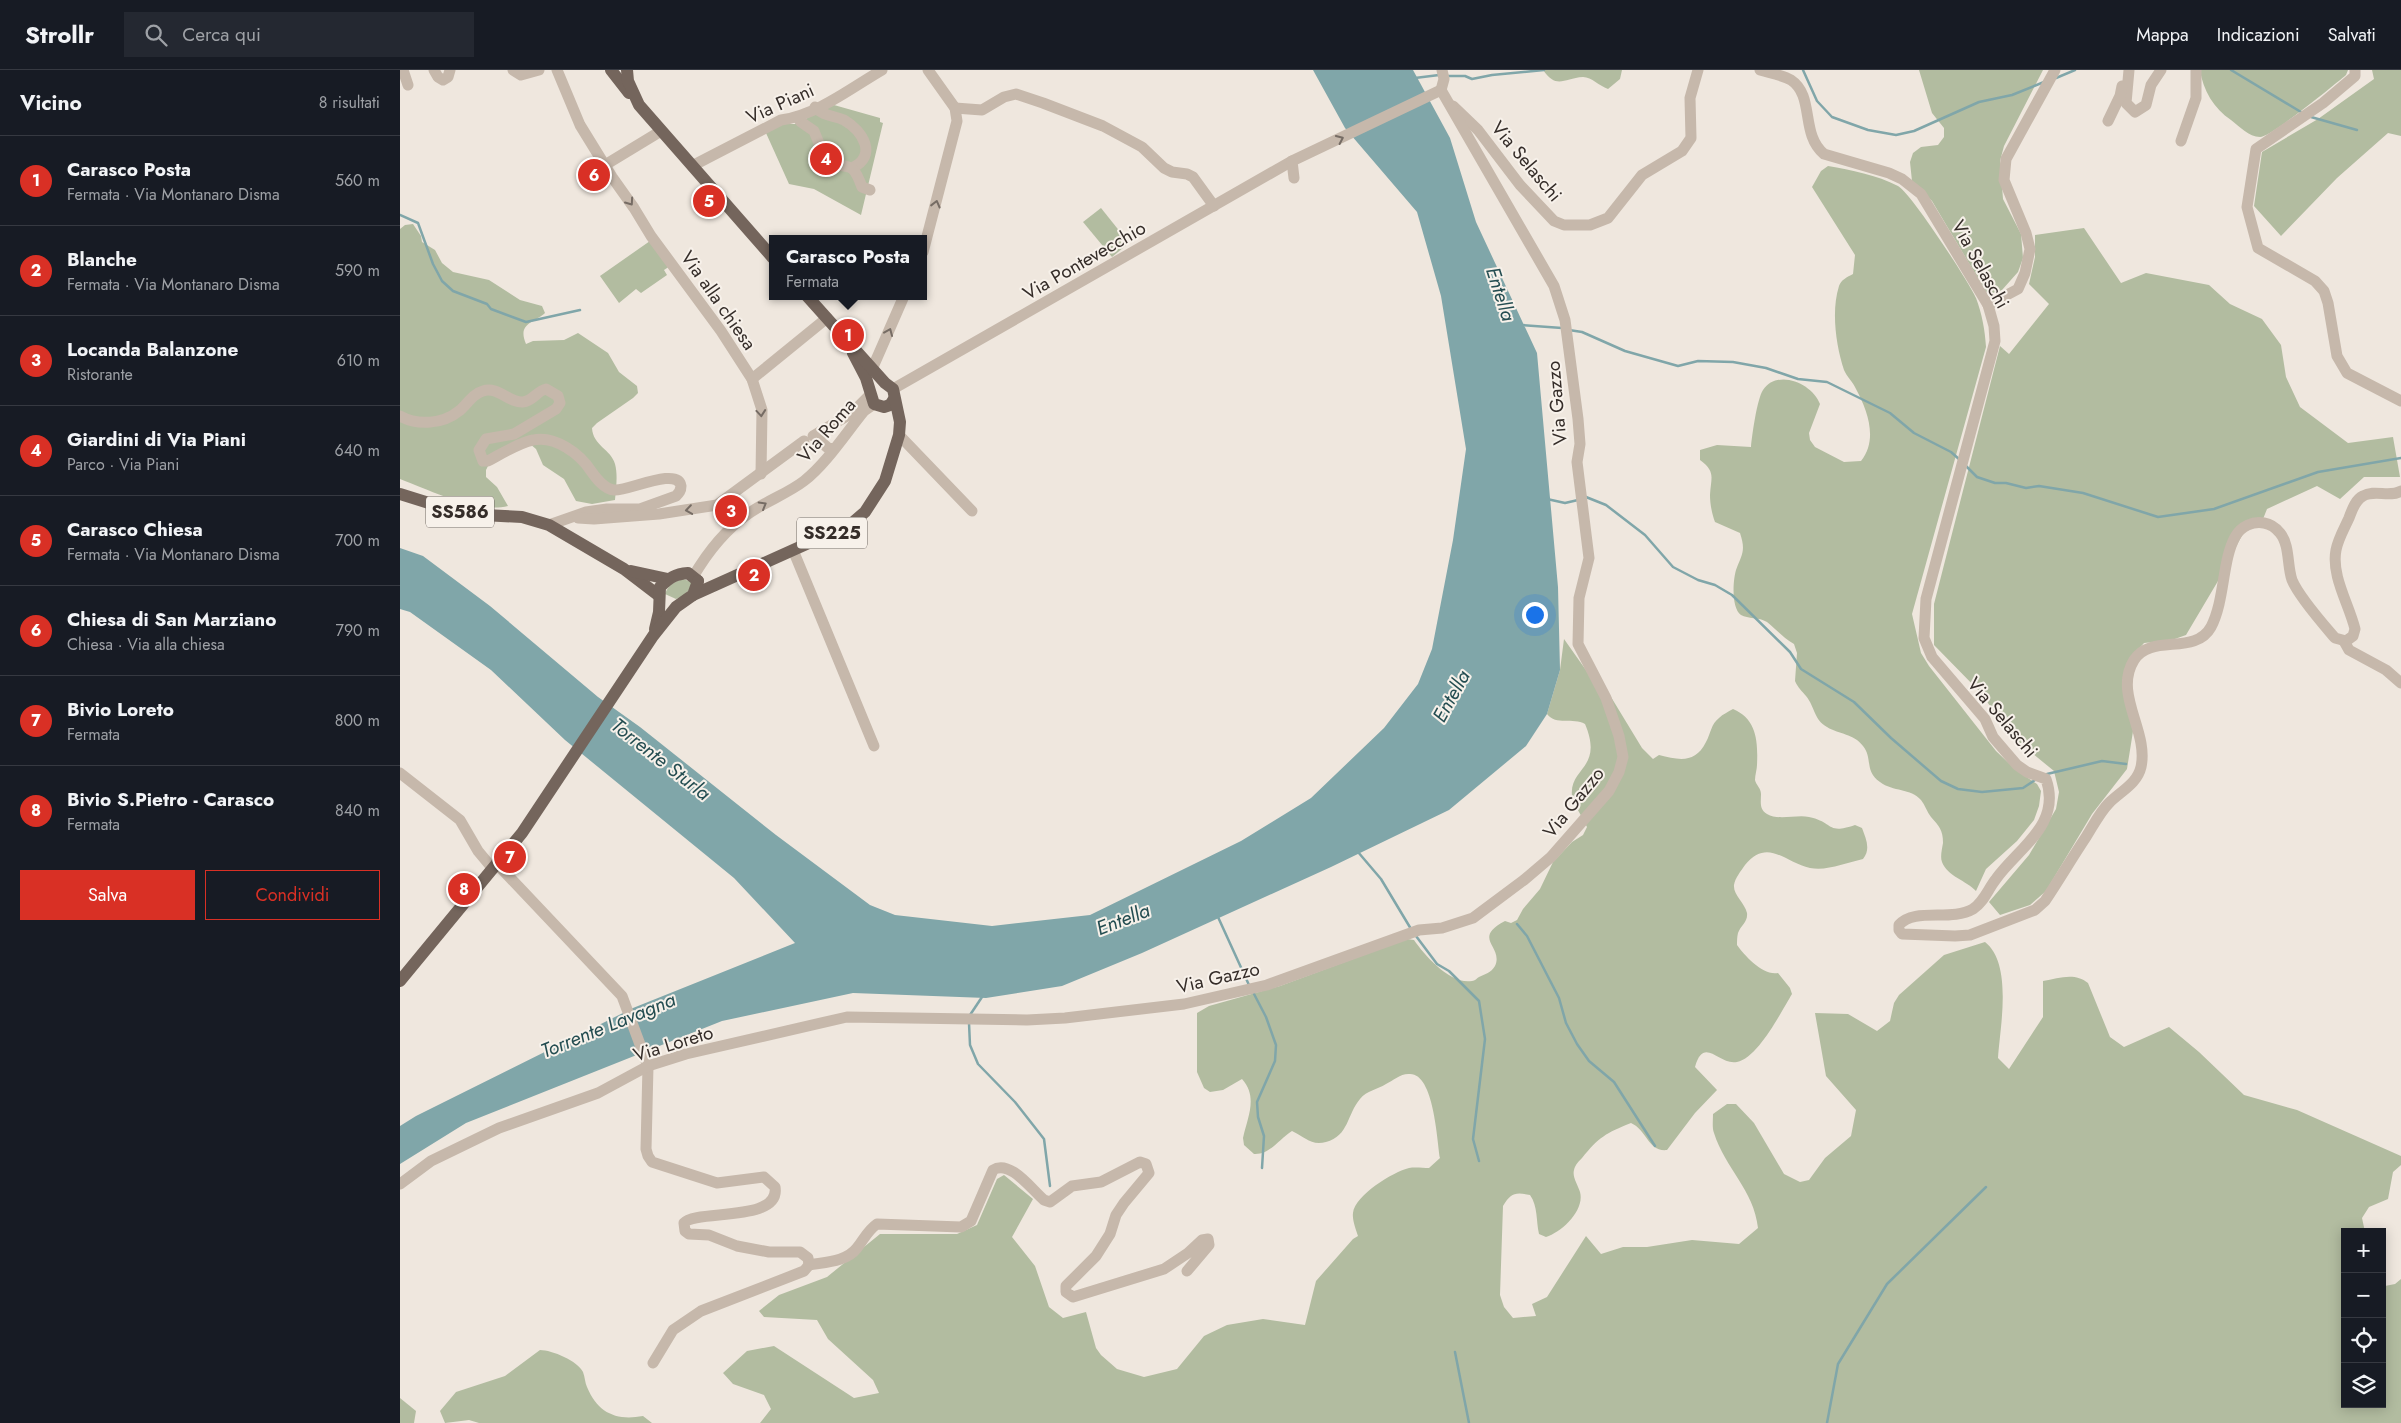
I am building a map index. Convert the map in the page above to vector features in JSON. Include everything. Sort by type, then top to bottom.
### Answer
[{"type":"main road","points":[[611,70],[638,105],[769,253]]},
{"type":"main road","points":[[628,76],[638,105]]},
{"type":"main road","name":"SS225","points":[[811,300],[839,333],[858,360],[875,399],[892,423],[895,452]]},
{"type":"main road","name":"SS225","points":[[400,981],[522,833],[653,636],[676,608],[693,595],[851,524],[865,512],[885,481],[895,452],[900,422],[891,390],[839,333]]},
{"type":"main road","points":[[878,383],[891,390],[890,405],[875,399],[878,383]]},
{"type":"main road","name":"SS586","points":[[400,494],[464,514],[522,517],[549,525],[624,569],[659,597]]},
{"type":"main road","name":"SS586","points":[[624,569],[668,579]]},
{"type":"main road","name":"SS225","points":[[653,636],[660,587],[668,579],[678,574],[688,573],[695,579],[733,577]]},
{"type":"main road","points":[[693,595],[695,579]]},
{"type":"main road","points":[[659,597],[666,605],[676,608]]},
{"type":"street","points":[[403,70],[408,85]]},
{"type":"street","points":[[434,70],[443,80],[448,77],[450,70]]},
{"type":"street","points":[[513,70],[521,75],[539,70]]},
{"type":"street","name":"Via alla chiesa","points":[[557,70],[580,125],[604,164],[651,236],[722,331],[752,380],[762,410],[761,474]]},
{"type":"street","name":"Via Piani","points":[[692,166],[781,120],[797,117],[815,108],[882,70]]},
{"type":"street","points":[[927,236],[956,121],[956,108],[928,70]]},
{"type":"street","points":[[1439,91],[1444,79],[1442,70]]},
{"type":"street","name":"Via Selaschi","points":[[1448,102],[1478,130],[1520,185],[1554,221],[1564,225],[1590,225],[1608,218],[1642,175],[1682,151],[1691,138],[1690,98],[1698,70]]},
{"type":"street","name":"Via Selaschi","points":[[1760,70],[1785,77],[1797,86],[1803,96],[1811,140],[1824,154],[1889,173],[1902,179],[1921,194],[1988,305],[1994,326],[1994,340],[1926,599],[1924,638],[1932,657],[1979,712],[1993,738],[2017,765],[2027,772],[2046,779],[2050,792],[2048,809],[2030,843],[2002,870],[1983,900],[1973,909],[1947,916],[1917,916],[1909,918],[1900,925],[1902,934],[1970,935],[2028,913],[2045,901],[2109,804],[2136,780],[2142,766],[2141,734],[2130,702],[2128,681],[2135,659],[2144,649],[2157,645],[2194,641],[2210,630],[2218,612],[2232,542],[2242,528],[2257,523],[2266,524],[2280,532],[2284,540],[2292,581],[2335,638],[2344,641]]},
{"type":"street","points":[[1988,305],[2018,289],[2025,273],[2030,249],[2026,233],[2004,180],[2006,160],[2055,70]]},
{"type":"street","points":[[2108,121],[2120,96],[2125,70]]},
{"type":"street","points":[[2129,70],[2126,103],[2134,112],[2146,106],[2151,85],[2161,70]]},
{"type":"street","points":[[2181,141],[2196,98],[2196,70]]},
{"type":"street","points":[[2355,70],[2355,76],[2323,103],[2256,149],[2248,208],[2258,248],[2315,281],[2324,291],[2328,303],[2336,356],[2347,373],[2401,400]]},
{"type":"street","name":"Via Gazzo","points":[[949,1018],[1065,1018],[1184,1004],[1267,985],[1419,930],[1442,928],[1462,922],[1485,910],[1551,857],[1608,791],[1619,772],[1623,757],[1619,736],[1606,698],[1578,644],[1579,598],[1589,558],[1577,462],[1580,444],[1578,419],[1565,320],[1554,286],[1448,102],[1439,91]]},
{"type":"street","name":"Via Pontevecchio","points":[[891,390],[1294,161],[1439,91]]},
{"type":"street","points":[[956,108],[982,110],[1004,97],[1016,94],[1043,103],[1103,126],[1142,147],[1164,168],[1193,177],[1214,206]]},
{"type":"street","points":[[815,108],[824,115],[843,114],[859,133],[866,147],[864,161],[852,168]]},
{"type":"street","points":[[797,117],[800,122],[814,131],[827,164],[844,164],[852,168],[859,176],[862,187],[870,190]]},
{"type":"street","points":[[604,164],[661,131]]},
{"type":"street","points":[[1294,161],[1294,178]]},
{"type":"street","points":[[872,367],[902,300]]},
{"type":"street","points":[[752,380],[827,318]]},
{"type":"street","points":[[400,416],[406,420],[427,423],[446,419],[459,411],[484,390],[498,392],[522,402],[531,400],[541,390],[546,389],[558,396],[560,403],[556,410],[514,434],[486,439],[479,450],[483,461],[488,461],[534,440],[555,442],[571,450],[584,460],[597,478],[613,490],[672,478],[678,480],[681,485],[680,492],[676,496],[640,508],[607,509],[572,517],[549,525]]},
{"type":"street","points":[[572,517],[594,519],[659,514],[717,505],[813,436],[875,399]]},
{"type":"street","name":"Via Roma","points":[[695,579],[709,551],[730,529],[748,514],[804,481],[875,399]]},
{"type":"street","points":[[899,435],[972,511]]},
{"type":"street","points":[[813,436],[828,448],[833,449]]},
{"type":"street","points":[[2401,491],[2393,494],[2372,493],[2363,496],[2356,502],[2339,538],[2336,551],[2337,574],[2355,629],[2353,636],[2344,641],[2349,650],[2386,670],[2401,682]]},
{"type":"street","points":[[793,550],[874,746]]},
{"type":"street","points":[[400,773],[460,820],[478,851],[622,996],[647,1063],[646,1149],[652,1162],[717,1183],[764,1177],[775,1187],[775,1196],[769,1204],[722,1216],[690,1218],[684,1223],[685,1231],[689,1234],[710,1235],[737,1246],[769,1252],[800,1252],[808,1258],[809,1265]]},
{"type":"street","name":"Via Loreto","points":[[400,1184],[431,1161],[499,1128],[598,1093],[647,1063],[847,1017],[949,1018]]},
{"type":"street","points":[[652,1363],[673,1330],[693,1316],[804,1271],[809,1265],[848,1256],[856,1250],[870,1229],[877,1224],[961,1227],[971,1221],[993,1170],[998,1167],[1012,1170],[1044,1200],[1050,1202],[1072,1186],[1101,1182],[1140,1162],[1146,1164],[1149,1173],[1116,1215],[1110,1234],[1096,1256],[1066,1286],[1066,1292],[1073,1297],[1164,1269],[1188,1253],[1204,1238],[1209,1239],[1209,1245],[1187,1271]]},
{"type":"green space","points":[[1543,70],[1622,70],[1620,79],[1608,89],[1586,77],[1561,81],[1552,80]]},
{"type":"green space","points":[[1919,70],[2043,70],[2004,146],[2000,161],[2003,199],[2021,234],[2023,258],[2018,272],[2002,290],[1994,293],[1986,292],[1932,201],[1912,181],[1910,162],[1913,153],[1921,147],[1938,145],[1944,137],[1944,128],[1932,113]]},
{"type":"green space","points":[[2200,70],[2348,70],[2346,75],[2303,110],[2266,135],[2256,137],[2219,110],[2207,92]]},
{"type":"green space","points":[[2372,70],[2401,70],[2401,136],[2388,133],[2337,178],[2281,236],[2254,206],[2262,152],[2318,119],[2374,79]]},
{"type":"green space","points":[[834,105],[880,118],[880,122],[883,123],[861,215],[814,189],[789,184],[766,133],[783,124],[795,124]]},
{"type":"green space","points":[[1828,166],[1873,176],[1898,186],[1905,192],[1927,220],[1963,275],[1976,298],[1983,322],[1986,347],[1912,614],[1921,653],[1929,666],[1996,751],[2016,770],[2037,784],[2041,791],[2039,806],[2034,820],[2017,841],[1986,869],[1976,891],[1945,867],[1941,858],[1943,839],[1941,831],[1921,800],[1917,796],[1880,782],[1875,778],[1870,769],[1868,755],[1863,746],[1851,736],[1827,727],[1817,717],[1809,700],[1795,681],[1797,653],[1794,644],[1767,622],[1741,615],[1738,611],[1734,600],[1734,580],[1742,552],[1742,539],[1740,533],[1715,522],[1710,502],[1711,475],[1708,468],[1700,460],[1700,450],[1717,445],[1751,447],[1757,409],[1763,390],[1769,383],[1786,379],[1795,381],[1810,390],[1820,404],[1809,433],[1810,440],[1815,447],[1844,462],[1861,461],[1866,453],[1870,435],[1867,416],[1855,386],[1844,370],[1835,328],[1835,306],[1839,286],[1843,280],[1853,274],[1855,255],[1812,187],[1821,171]]},
{"type":"green space","points":[[1101,208],[1129,243],[1112,257],[1083,222]]},
{"type":"green space","points":[[413,224],[421,236],[422,242],[435,250],[442,263],[453,272],[489,280],[520,300],[542,306],[545,313],[525,328],[524,337],[526,344],[533,341],[564,340],[578,333],[608,353],[619,372],[637,386],[638,393],[633,398],[592,428],[595,439],[610,455],[615,464],[617,477],[615,500],[592,504],[576,501],[564,479],[543,465],[536,449],[530,444],[489,464],[486,470],[486,477],[497,487],[508,506],[495,508],[468,504],[400,479],[400,229],[405,225]]},
{"type":"green space","points":[[2084,228],[2121,283],[2146,273],[2209,285],[2230,304],[2262,319],[2281,345],[2286,377],[2300,407],[2348,443],[2393,437],[2400,477],[2364,477],[2340,499],[2317,486],[2267,509],[2263,519],[2249,522],[2218,581],[2186,635],[2172,640],[2144,643],[2129,660],[2122,682],[2125,702],[2134,725],[2127,769],[2092,814],[2046,891],[2030,905],[2000,915],[1989,902],[2029,855],[2056,809],[2059,792],[2054,771],[2011,736],[1981,693],[1934,645],[1934,604],[2000,346],[2009,354],[2049,304],[2029,284],[2035,257],[2035,235]]},
{"type":"green space","points":[[650,241],[670,266],[664,270],[667,275],[641,293],[636,289],[619,303],[600,276]]},
{"type":"green space","points":[[683,579],[692,582],[692,587],[683,596],[676,599],[665,594],[672,584]]},
{"type":"green space","points":[[1564,639],[1588,673],[1611,697],[1642,748],[1653,759],[1659,755],[1680,759],[1692,757],[1702,749],[1716,720],[1733,709],[1741,713],[1751,725],[1756,740],[1757,767],[1755,780],[1761,792],[1761,805],[1764,812],[1777,817],[1809,817],[1839,829],[1855,825],[1862,828],[1867,851],[1863,859],[1830,868],[1810,868],[1769,852],[1753,857],[1745,865],[1734,885],[1735,892],[1747,913],[1738,933],[1737,945],[1761,968],[1772,973],[1778,973],[1790,988],[1792,994],[1761,1043],[1745,1059],[1730,1062],[1707,1052],[1703,1053],[1695,1067],[1717,1090],[1695,1113],[1667,1150],[1656,1148],[1641,1130],[1631,1123],[1609,1133],[1593,1145],[1577,1163],[1574,1170],[1574,1178],[1581,1199],[1579,1206],[1571,1219],[1559,1230],[1546,1237],[1539,1234],[1536,1209],[1530,1195],[1514,1194],[1508,1198],[1503,1206],[1500,1295],[1504,1307],[1513,1318],[1536,1316],[1532,1304],[1547,1297],[1586,1236],[1601,1254],[1623,1247],[1647,1247],[1692,1240],[1739,1244],[1758,1228],[1751,1202],[1719,1146],[1713,1131],[1713,1114],[1727,1104],[1736,1104],[1754,1123],[1784,1174],[1800,1182],[1809,1180],[1825,1158],[1851,1136],[1856,1110],[1826,1076],[1815,1013],[1848,1014],[1877,1031],[1890,1021],[1894,1003],[1899,995],[1944,955],[1985,942],[1994,952],[2002,980],[2003,997],[1998,1058],[2009,1069],[2043,1017],[2043,981],[2067,977],[2078,978],[2088,983],[2110,1037],[2124,1047],[2169,1027],[2199,1052],[2244,1095],[2297,1110],[2401,1156],[2401,1165],[2393,1172],[2388,1199],[2369,1207],[2362,1218],[2364,1228],[2341,1228],[2341,1408],[2386,1408],[2386,1286],[2395,1284],[2401,1279],[2401,1423],[760,1423],[771,1409],[764,1395],[733,1384],[723,1373],[747,1351],[774,1346],[854,1398],[879,1393],[873,1380],[828,1339],[817,1320],[764,1317],[759,1311],[779,1295],[827,1277],[880,1234],[957,1234],[977,1225],[997,1179],[1004,1175],[1033,1199],[1012,1237],[1035,1266],[1049,1307],[1063,1318],[1086,1312],[1096,1348],[1117,1369],[1144,1377],[1177,1369],[1204,1336],[1227,1325],[1263,1319],[1305,1325],[1316,1281],[1353,1239],[1358,1236],[1353,1213],[1360,1199],[1376,1185],[1394,1174],[1409,1168],[1429,1168],[1440,1158],[1436,1124],[1429,1096],[1418,1077],[1410,1074],[1404,1075],[1363,1096],[1343,1130],[1334,1139],[1316,1143],[1292,1131],[1270,1149],[1260,1154],[1254,1154],[1244,1145],[1243,1138],[1251,1100],[1247,1086],[1242,1079],[1223,1090],[1210,1092],[1204,1088],[1197,1072],[1197,1013],[1209,1006],[1280,986],[1407,939],[1414,940],[1439,968],[1456,979],[1473,981],[1492,970],[1497,959],[1489,938],[1490,933],[1495,927],[1505,921],[1511,923],[1517,920],[1523,909],[1540,889],[1553,862],[1572,842],[1583,835],[1587,827],[1572,796],[1572,786],[1585,766],[1591,750],[1585,724],[1575,721],[1555,720],[1547,714],[1560,670]]},
{"type":"green space","points":[[540,1350],[564,1357],[576,1364],[583,1372],[591,1396],[602,1409],[616,1416],[643,1416],[652,1423],[479,1423],[469,1420],[445,1423],[440,1411],[456,1392],[505,1376]]},
{"type":"green space","points":[[400,1398],[416,1411],[414,1423],[400,1423]]},
{"type":"water","points":[[1313,70],[1413,70],[1450,138],[1476,222],[1537,353],[1558,587],[1560,670],[1547,714],[1526,746],[1449,810],[1331,867],[1142,953],[1062,986],[986,998],[853,993],[722,1021],[466,1123],[400,1164],[400,1126],[416,1116],[633,1008],[795,943],[734,878],[565,740],[491,670],[410,612],[400,609],[400,548],[423,556],[490,606],[598,697],[640,727],[776,835],[870,905],[895,915],[992,926],[1090,915],[1241,841],[1311,798],[1384,728],[1418,684],[1432,649],[1453,540],[1466,449],[1441,296],[1417,212],[1345,128]]},
{"type":"waterway","points":[[1447,76],[1465,76],[1472,79],[1544,70]]},
{"type":"waterway","points":[[1803,70],[1817,101],[1832,117],[1868,130],[1896,135],[1914,131],[1979,102],[2012,95],[2044,82]]},
{"type":"waterway","points":[[2056,78],[2075,70]]},
{"type":"waterway","points":[[2231,70],[2301,112]]},
{"type":"waterway","points":[[1415,78],[1439,75]]},
{"type":"waterway","points":[[2311,117],[2357,130]]},
{"type":"waterway","points":[[400,215],[418,223],[433,264],[442,281],[453,291],[487,304],[491,309],[526,322],[580,310]]},
{"type":"waterway","name":"Entella","points":[[1522,325],[1562,328]]},
{"type":"waterway","points":[[1569,330],[1582,332],[1625,351],[1678,366],[1698,361],[1733,362],[1766,368],[1798,379],[1827,382],[1890,413],[1914,433],[1951,452],[1960,460]]},
{"type":"waterway","points":[[1966,466],[1977,477],[1995,483],[2006,483],[2026,488],[2039,486],[2083,493],[2158,517],[2214,509],[2318,472],[2401,458]]},
{"type":"waterway","points":[[1586,497],[1606,505],[1645,535],[1673,567],[1698,580],[1715,585],[1732,595],[1790,652],[1801,669],[1854,702],[1891,738],[1941,781],[1958,789],[1982,792],[2023,788],[2035,780]]},
{"type":"waterway","points":[[1547,499],[1565,503],[1578,500]]},
{"type":"waterway","points":[[2047,774],[2102,761],[2126,764]]},
{"type":"waterway","points":[[1358,852],[1381,879],[1411,929]]},
{"type":"waterway","points":[[1218,917],[1249,985]]},
{"type":"waterway","points":[[1517,924],[1527,936],[1559,998],[1566,1023],[1577,1044],[1589,1061],[1614,1082],[1655,1146]]},
{"type":"waterway","points":[[1416,936],[1437,964],[1449,971],[1479,1001],[1485,1039],[1473,1139],[1479,1161]]},
{"type":"waterway","points":[[1253,992],[1266,1017],[1276,1045],[1275,1061],[1257,1102],[1258,1117],[1264,1136],[1262,1168]]},
{"type":"waterway","points":[[970,1015],[982,997]]},
{"type":"waterway","points":[[969,1023],[970,1045],[978,1064],[1015,1102],[1044,1139],[1050,1186]]},
{"type":"waterway","points":[[1827,1423],[1838,1364],[1887,1284],[1986,1187]]},
{"type":"waterway","points":[[1455,1352],[1469,1423]]},
{"type":"place","name":"Giardini di Via Piani","points":[[826,159]]},
{"type":"place","name":"Chiesa di San Marziano","points":[[594,175]]},
{"type":"place","name":"Carasco Chiesa","points":[[709,201]]},
{"type":"place","name":"Carasco Posta","points":[[848,335]]},
{"type":"place","name":"Locanda Balanzone","points":[[731,511]]},
{"type":"place","name":"Blanche","points":[[754,575]]},
{"type":"place","name":"Bivio Loreto","points":[[510,857]]},
{"type":"place","name":"Bivio S.Pietro - Carasco","points":[[464,889]]},
{"type":"water label","name":"Torrente Sturla","points":[[661,759]]},
{"type":"water label","name":"Torrente Lavagna","points":[[608,1025]]}]
